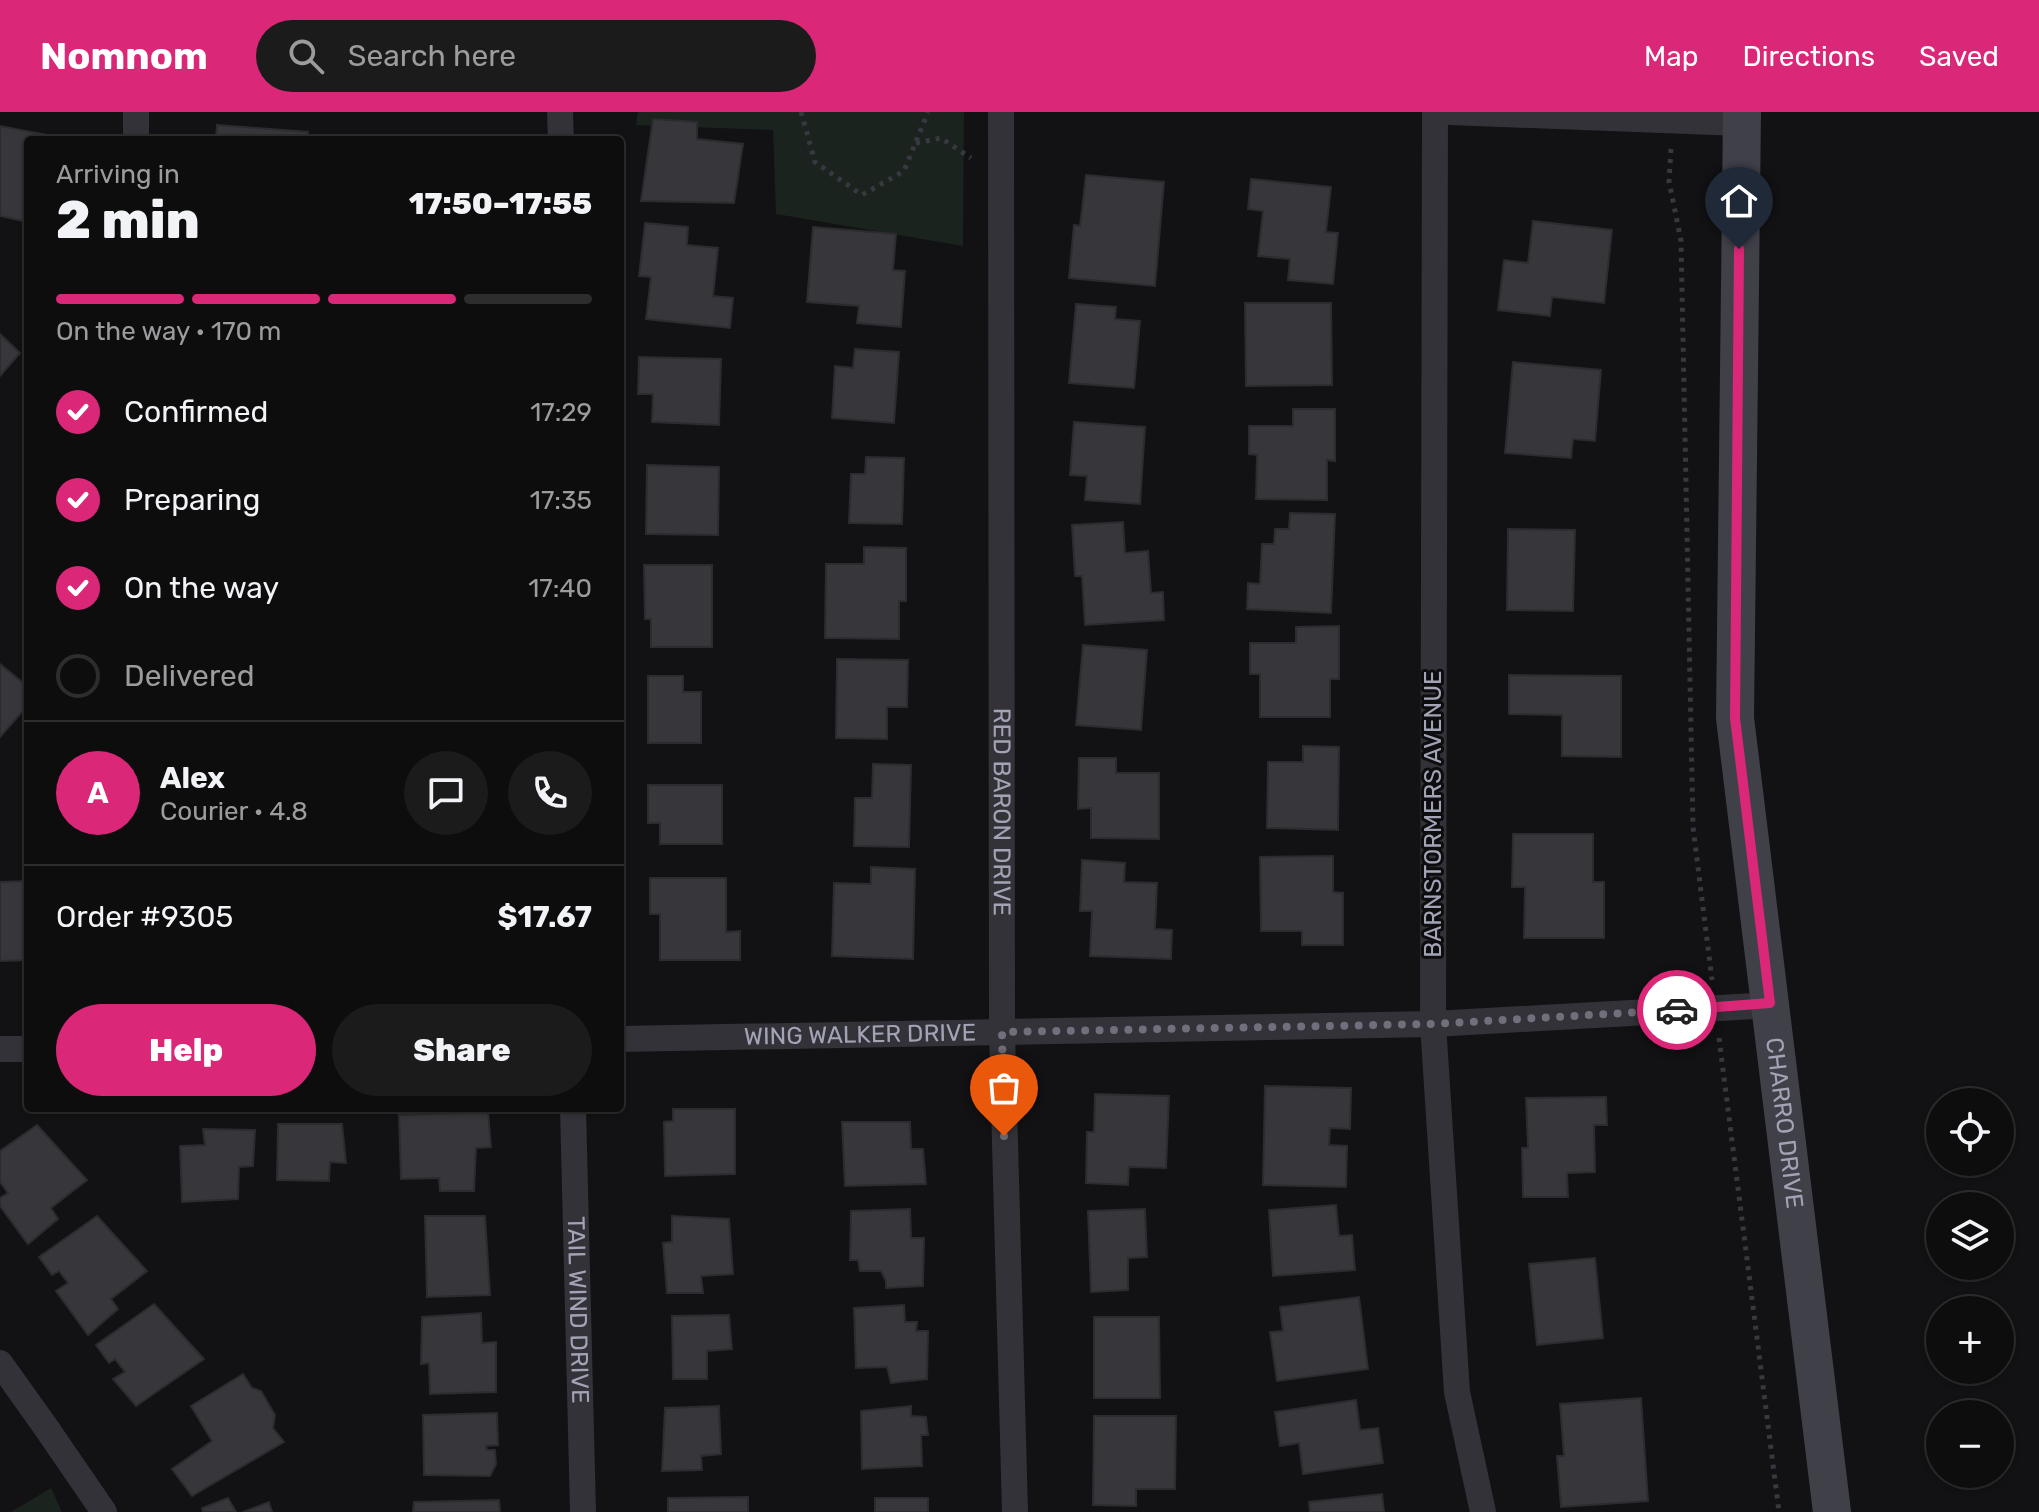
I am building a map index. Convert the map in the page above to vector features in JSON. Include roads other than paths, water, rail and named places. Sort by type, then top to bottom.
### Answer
[{"type":"street","points":[[136,112],[136,136]]},
{"type":"street","points":[[560,112],[561,136]]},
{"type":"street","name":"RED BARON DRIVE","points":[[1001,112],[1002,1032],[1015,1512]]},
{"type":"street","name":"BARNSTORMERS AVENUE","points":[[1435,112],[1433,1024],[1457,1392],[1483,1512]]},
{"type":"street","points":[[1450,112],[1741,118]]},
{"type":"street","name":"CHARRO DRIVE","points":[[1741,118],[1735,718],[1832,1512]]},
{"type":"street","name":"WING WALKER DRIVE","points":[[624,1039],[1433,1024],[1770,1003]]},
{"type":"street","points":[[0,1049],[24,1049]]},
{"type":"street","name":"TAIL WIND DRIVE","points":[[573,1112],[583,1512]]},
{"type":"street","points":[[0,1363],[104,1512]]}]
